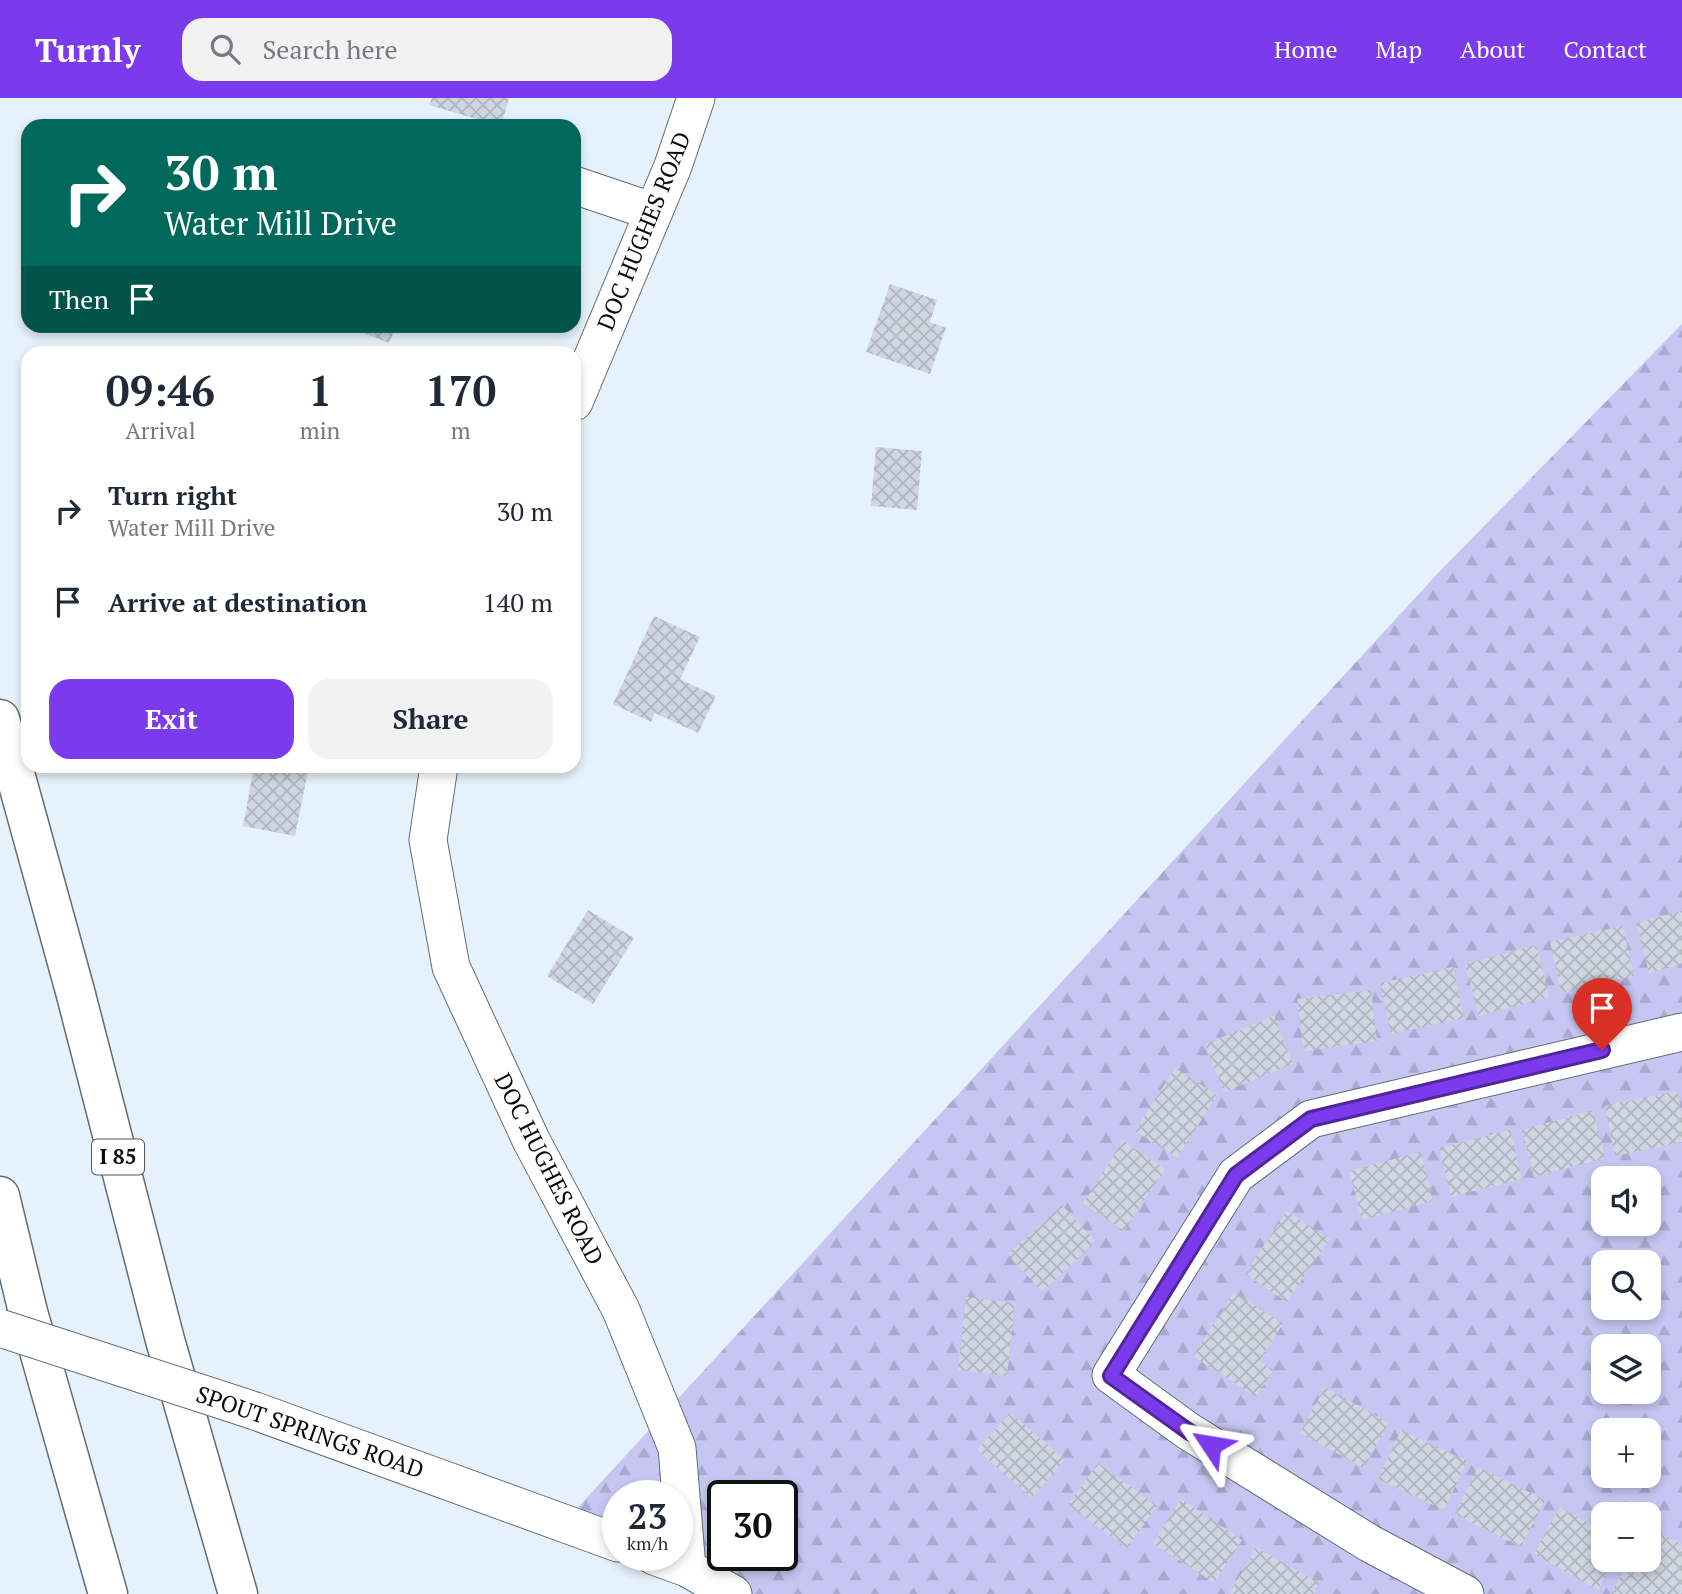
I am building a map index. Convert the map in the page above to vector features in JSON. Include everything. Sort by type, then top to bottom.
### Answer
[{"type":"highway","name":"I 85","points":[[0,719],[75,992],[165,1340],[238,1594]]},
{"type":"highway","points":[[0,1196],[28,1312],[108,1594]]},
{"type":"street","name":"DOC HUGHES ROAD","points":[[581,385],[673,166],[696,98]]},
{"type":"street","points":[[581,187],[654,212]]},
{"type":"street","name":"DOC HUGHES ROAD","points":[[438,773],[428,840],[451,967],[531,1140],[621,1310],[677,1448],[675,1480]]},
{"type":"street","points":[[1465,1594],[1346,1529],[1188,1431],[1111,1376],[1236,1175],[1311,1119],[1682,1031]]},
{"type":"street","name":"SPOUT SPRINGS ROAD","points":[[0,1328],[255,1411],[602,1537]]},
{"type":"street","points":[[688,1571],[733,1594]]},
{"type":"green space","points":[[1682,324],[1682,1594],[703,1594],[651,1571],[693,1571],[693,1480],[603,1480],[1439,572]]},
{"type":"green space","points":[[602,1481],[602,1550],[557,1530]]},
{"type":"building","points":[[432,98],[509,98],[503,119],[477,119],[429,105]]},
{"type":"building","points":[[890,284],[937,300],[930,322],[946,328],[930,374],[866,352]]},
{"type":"building","points":[[364,333],[393,333],[389,343]]},
{"type":"building","points":[[876,447],[922,451],[917,510],[871,506]]},
{"type":"building","points":[[654,616],[700,637],[680,679],[716,696],[698,733],[655,713],[651,722],[613,704]]},
{"type":"building","points":[[253,773],[308,773],[295,836],[243,826]]},
{"type":"building","points":[[588,910],[634,938],[593,1004],[547,976]]},
{"type":"building","points":[[1682,911],[1682,964],[1649,973],[1636,923]]},
{"type":"building","points":[[1623,926],[1634,976],[1561,993],[1550,942]]},
{"type":"building","points":[[1536,945],[1549,997],[1479,1016],[1465,964]]},
{"type":"building","points":[[1453,967],[1464,1018],[1391,1034],[1380,983]]},
{"type":"building","points":[[1371,990],[1377,1041],[1304,1051],[1297,999]]},
{"type":"building","points":[[1274,1016],[1293,1064],[1224,1092],[1205,1044]]},
{"type":"building","points":[[1175,1068],[1217,1095],[1177,1158],[1135,1131]]},
{"type":"building","points":[[1677,1091],[1682,1114],[1682,1142],[1615,1156],[1605,1106]]},
{"type":"building","points":[[1593,1110],[1605,1158],[1534,1177],[1522,1130]]},
{"type":"building","points":[[1510,1130],[1522,1179],[1451,1197],[1439,1148]]},
{"type":"building","points":[[1123,1141],[1165,1169],[1124,1231],[1083,1203]]},
{"type":"building","points":[[1421,1152],[1433,1201],[1362,1220],[1349,1171]]},
{"type":"building","points":[[1062,1205],[1096,1242],[1042,1292],[1008,1254]]},
{"type":"building","points":[[1287,1211],[1329,1239],[1287,1302],[1245,1274]]},
{"type":"building","points":[[1234,1292],[1283,1324],[1259,1361],[1273,1370],[1256,1397],[1193,1356]]},
{"type":"building","points":[[966,1297],[1015,1303],[1007,1376],[958,1370]]},
{"type":"building","points":[[1325,1387],[1389,1423],[1364,1468],[1300,1433]]},
{"type":"building","points":[[1010,1412],[1065,1460],[1032,1498],[977,1450]]},
{"type":"building","points":[[1401,1430],[1467,1461],[1444,1510],[1378,1479]]},
{"type":"building","points":[[1098,1463],[1157,1506],[1127,1548],[1068,1505]]},
{"type":"building","points":[[1478,1467],[1545,1500],[1521,1547],[1455,1514]]},
{"type":"building","points":[[1181,1499],[1242,1540],[1214,1583],[1153,1543]]},
{"type":"building","points":[[1560,1507],[1591,1525],[1591,1572],[1608,1572],[1598,1590],[1534,1554]]},
{"type":"building","points":[[1661,1534],[1682,1545],[1682,1594],[1611,1594],[1623,1572],[1661,1572]]},
{"type":"building","points":[[1256,1547],[1319,1583],[1313,1594],[1230,1593]]},
{"type":"route","points":[[1211,1445],[1111,1376],[1236,1175],[1311,1119],[1602,1050]]}]
